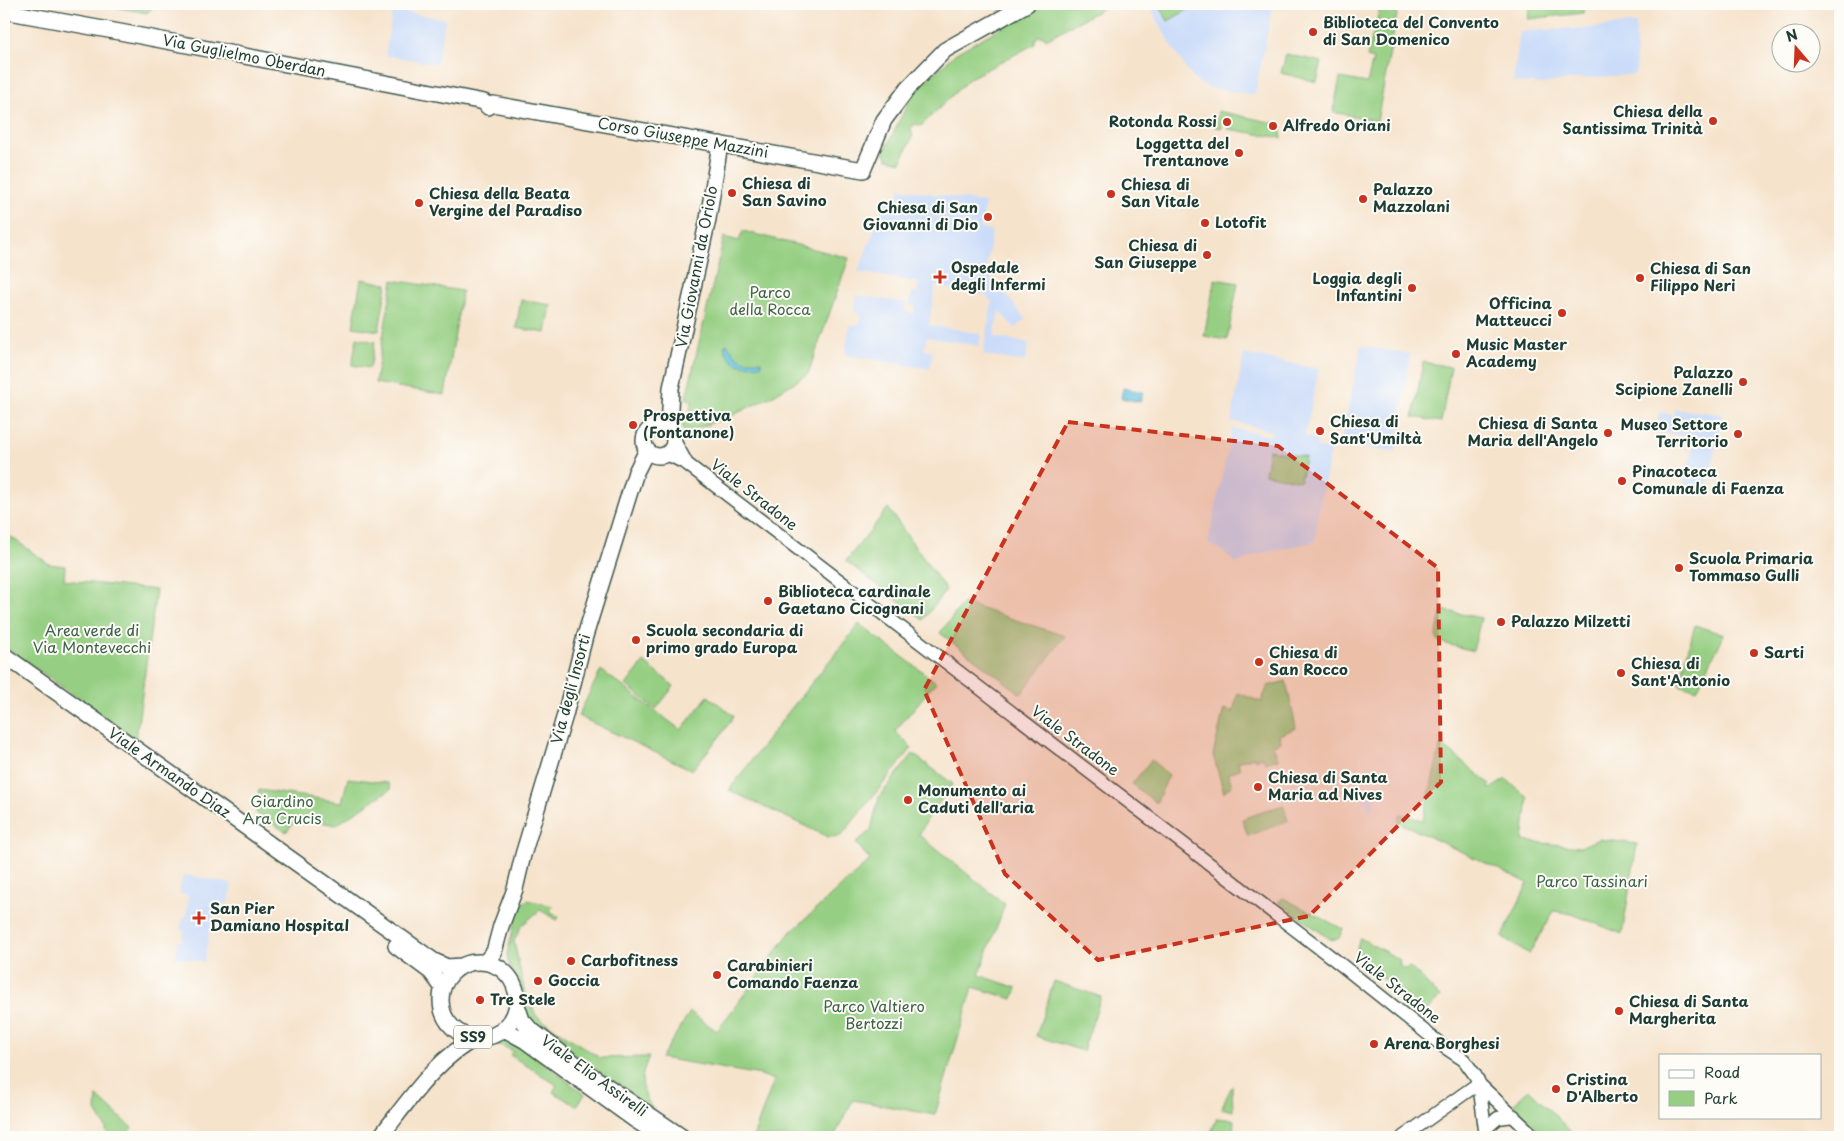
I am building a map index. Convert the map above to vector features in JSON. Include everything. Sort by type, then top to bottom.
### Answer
[{"type":"main road","name":"Corso Giuseppe Mazzini","points":[[493,104],[863,170],[884,120],[908,88],[945,50],[1026,4]]},
{"type":"main road","name":"Via Guglielmo Oberdan","points":[[4,11],[493,104]]},
{"type":"main road","name":"Via Giovanni da Oriolo","points":[[662,443],[671,388],[708,219],[720,144]]},
{"type":"main road","name":"Via degli Insorti","points":[[506,973],[503,955],[510,907],[523,855],[565,716],[585,636],[636,472],[662,443]]},
{"type":"main road","name":"Viale Armando Diaz","points":[[4,655],[432,972],[443,988]]},
{"type":"main road","name":"Viale Armando Diaz","points":[[4,667],[434,961],[447,966],[461,966]]},
{"type":"main road","name":"Via degli Insorti","points":[[485,962],[494,952],[501,926],[510,907]]},
{"type":"main road","points":[[443,988],[447,979],[461,966],[473,962],[485,962],[496,966],[506,973],[515,988],[517,1005]]},
{"type":"main road","name":"SS9","points":[[443,988],[441,1003],[443,1012],[453,1028],[468,1036],[477,1038],[496,1034],[504,1029],[514,1014],[517,1005]]},
{"type":"main road","name":"Viale Elio Assirelli","points":[[517,1005],[522,1020],[530,1029],[586,1072],[682,1137]]},
{"type":"main road","points":[[380,1137],[433,1073],[454,1042],[453,1028]]},
{"type":"main road","name":"Viale Elio Assirelli","points":[[504,1029],[524,1040],[583,1084],[662,1137]]},
{"type":"main road","points":[[433,1073],[456,1051],[477,1038]]},
{"type":"street","name":"Viale Stradone","points":[[662,443],[1339,963],[1443,1046],[1464,1060],[1479,1083]]},
{"type":"street","points":[[1479,1083],[1535,1137]]},
{"type":"street","points":[[1479,1083],[1485,1133]]},
{"type":"street","points":[[1403,1137],[1479,1083]]},
{"type":"street","points":[[1485,1133],[1498,1118],[1514,1116]]},
{"type":"highlighted area","points":[[1068,422],[1278,446],[1438,568],[1441,782],[1309,916],[1098,960],[1005,874],[924,690]]},
{"type":"shaded area","points":[[1148,4],[1273,4],[1255,95],[1210,88],[1196,81],[1179,58]]},
{"type":"shaded area","points":[[393,10],[445,19],[437,64],[385,55]]},
{"type":"shaded area","points":[[1636,23],[1636,74],[1542,84],[1513,82],[1520,32],[1570,28],[1572,30]]},
{"type":"shaded area","name":"Ospedale degli Infermi","points":[[900,188],[985,203],[981,229],[992,231],[986,271],[1026,319],[1015,328],[999,311],[994,337],[1029,343],[1025,362],[983,355],[992,302],[986,295],[935,286],[929,325],[981,334],[979,346],[927,337],[924,350],[933,352],[930,369],[845,355],[850,325],[858,326],[861,314],[854,312],[857,295],[906,303],[905,312],[914,313],[915,306],[909,305],[912,292],[917,293],[919,283],[858,272],[881,212],[884,196],[898,198]]},
{"type":"shaded area","points":[[1361,346],[1410,354],[1396,451],[1341,443]]},
{"type":"shaded area","points":[[1244,354],[1319,369],[1305,436],[1317,440],[1316,447],[1331,450],[1318,513],[1315,542],[1260,553],[1236,564],[1222,550],[1208,543],[1232,428],[1270,436],[1272,431],[1231,421]]},
{"type":"shaded area","points":[[1675,409],[1722,414],[1706,496],[1684,493],[1685,471],[1691,457],[1694,437],[1656,432],[1659,412],[1674,415]]},
{"type":"shaded area","points":[[1379,785],[1371,815],[1361,790]]},
{"type":"shaded area","name":"San Pier Damiano Hospital","points":[[183,874],[232,884],[228,904],[215,901],[204,962],[175,957],[178,941],[182,941],[184,931],[180,930],[183,918],[185,918],[189,896],[179,894]]},
{"type":"green space","points":[[98,4],[156,4],[147,13]]},
{"type":"green space","points":[[1043,4],[1111,4],[1046,39],[1044,36],[1038,36],[1035,44],[970,78],[921,126],[916,124],[912,126],[913,135],[901,162],[888,159],[884,152],[913,93],[956,53]]},
{"type":"green space","points":[[1158,4],[1198,4],[1168,21]]},
{"type":"green space","points":[[1381,4],[1399,4],[1377,121],[1333,112],[1340,78],[1367,83],[1373,59],[1367,57]]},
{"type":"green space","points":[[1530,4],[1584,4],[1584,13],[1528,19]]},
{"type":"green space","points":[[1286,54],[1322,62],[1317,82],[1281,73]]},
{"type":"green space","points":[[1218,111],[1274,123],[1280,128],[1282,138],[1228,129],[1233,121],[1231,117],[1227,116],[1222,119],[1222,128],[1215,127]]},
{"type":"green space","name":"Parco della Rocca","points":[[743,231],[849,258],[808,374],[772,396],[727,418],[685,432],[681,423],[683,413],[689,415],[692,401],[686,398],[724,237],[739,241]]},
{"type":"green space","points":[[361,279],[387,284],[379,331],[353,327]]},
{"type":"green space","points":[[1215,279],[1238,283],[1227,340],[1204,336]]},
{"type":"green space","points":[[393,280],[462,291],[445,395],[375,383]]},
{"type":"green space","points":[[521,300],[551,305],[546,333],[516,328]]},
{"type":"green space","points":[[357,338],[375,342],[370,368],[352,365]]},
{"type":"green space","points":[[1423,362],[1451,367],[1441,422],[1413,417]]},
{"type":"green space","points":[[1269,450],[1305,457],[1300,481],[1265,474]]},
{"type":"green space","points":[[888,508],[946,590],[923,620],[846,561]]},
{"type":"green space","name":"Area verde di Via Montevecchi","points":[[4,532],[49,564],[65,566],[64,580],[156,590],[136,739],[4,646]]},
{"type":"green space","points":[[963,603],[1065,636],[1021,694],[940,633]]},
{"type":"green space","points":[[1442,610],[1481,618],[1473,651],[1439,642],[1436,636]]},
{"type":"green space","points":[[859,624],[936,682],[895,731],[912,748],[841,836],[828,837],[729,790]]},
{"type":"green space","points":[[1695,625],[1724,635],[1697,690],[1679,684]]},
{"type":"green space","points":[[644,662],[674,686],[656,709],[626,685]]},
{"type":"green space","points":[[601,670],[681,730],[708,696],[734,716],[692,770],[578,716]]},
{"type":"green space","points":[[1286,681],[1296,728],[1279,735],[1281,742],[1273,745],[1278,759],[1265,763],[1263,757],[1255,760],[1254,757],[1238,762],[1240,769],[1228,773],[1232,786],[1225,790],[1224,793],[1213,755],[1224,709],[1233,712],[1238,693],[1261,702],[1268,686]]},
{"type":"green space","name":"Parco Tassinari","points":[[1441,744],[1490,784],[1488,787],[1490,789],[1506,779],[1528,798],[1523,841],[1580,847],[1599,839],[1637,844],[1622,934],[1572,914],[1554,911],[1529,954],[1502,937],[1528,883],[1398,822],[1400,814],[1423,820]]},
{"type":"green space","name":"Parco Valtiero Bertozzi","points":[[913,754],[953,784],[929,816],[919,835],[1005,904],[979,975],[1017,988],[1013,999],[973,987],[935,1115],[853,1100],[834,1137],[753,1137],[774,1080],[761,1075],[661,1058],[690,1012],[717,1031],[788,935],[870,860],[856,843],[871,830],[879,797]]},
{"type":"green space","points":[[1151,760],[1169,775],[1156,803],[1132,784]]},
{"type":"green space","name":"Giardino Ara Crucis","points":[[348,778],[388,783],[391,789],[336,825],[298,818],[286,832],[256,813],[259,790],[342,802]]},
{"type":"green space","points":[[1283,805],[1288,821],[1248,836],[1242,819]]},
{"type":"green space","points":[[1283,898],[1343,929],[1339,938],[1335,940],[1330,939],[1278,902]]},
{"type":"green space","points":[[528,900],[553,906],[550,911],[559,917],[557,920],[540,910],[522,925],[514,941],[528,1008],[533,1007],[536,1016],[600,1058],[649,1057],[643,1072],[642,1085],[654,1112],[528,1022],[520,984],[508,962],[507,954],[519,905]]},
{"type":"green space","points":[[1360,938],[1400,960],[1399,964],[1402,968],[1410,967],[1440,997],[1426,1012],[1363,964],[1357,952]]},
{"type":"green space","points":[[1054,981],[1101,997],[1083,1051],[1036,1036]]},
{"type":"green space","points":[[504,1038],[511,1039],[585,1094],[577,1106],[553,1092],[557,1085],[510,1055],[513,1051],[491,1043]]},
{"type":"green space","points":[[1232,1086],[1233,1111],[1221,1108]]},
{"type":"green space","points":[[1529,1089],[1576,1137],[1545,1137],[1513,1105]]},
{"type":"green space","points":[[97,1096],[132,1128],[124,1137],[107,1137],[106,1128],[96,1111]]},
{"type":"green space","points":[[1217,1118],[1234,1120],[1233,1137],[1209,1137]]},
{"type":"water","points":[[727,344],[734,354],[741,359],[761,361],[762,365],[749,366],[734,362],[724,346]]},
{"type":"water","points":[[1123,388],[1143,392],[1140,402],[1121,398]]},
{"type":"place","name":"Biblioteca del Convento di San Domenico","points":[[1313,32]]},
{"type":"place","name":"Chiesa della Santissima Trinità","points":[[1713,121]]},
{"type":"place","name":"Rotonda Rossi","points":[[1227,122]]},
{"type":"place","name":"Alfredo Oriani","points":[[1273,126]]},
{"type":"place","name":"Loggetta del Trentanove","points":[[1239,153]]},
{"type":"place","name":"Chiesa di San Savino","points":[[732,193]]},
{"type":"place","name":"Chiesa di San Vitale","points":[[1111,194]]},
{"type":"place","name":"Palazzo Mazzolani","points":[[1363,199]]},
{"type":"place","name":"Chiesa della Beata Vergine del Paradiso","points":[[419,203]]},
{"type":"place","name":"Chiesa di San Giovanni di Dio","points":[[988,217]]},
{"type":"place","name":"Lotofit","points":[[1205,223]]},
{"type":"place","name":"Chiesa di San Giuseppe","points":[[1207,255]]},
{"type":"place","name":"Ospedale degli Infermi","points":[[940,277]]},
{"type":"place","name":"Chiesa di San Filippo Neri","points":[[1640,278]]},
{"type":"place","name":"Loggia degli Infantini","points":[[1412,288]]},
{"type":"place","name":"Officina Matteucci","points":[[1562,313]]},
{"type":"place","name":"Music Master Academy","points":[[1456,354]]},
{"type":"place","name":"Palazzo Scipione Zanelli","points":[[1743,382]]},
{"type":"place","name":"Prospettiva (Fontanone)","points":[[633,425]]},
{"type":"place","name":"Chiesa di Sant'Umiltà","points":[[1320,431]]},
{"type":"place","name":"Chiesa di Santa Maria dell'Angelo","points":[[1608,433]]},
{"type":"place","name":"Museo Settore Territorio","points":[[1738,434]]},
{"type":"place","name":"Pinacoteca Comunale di Faenza","points":[[1622,481]]},
{"type":"place","name":"Scuola Primaria Tommaso Gulli","points":[[1679,568]]},
{"type":"place","name":"Biblioteca cardinale Gaetano Cicognani","points":[[768,601]]},
{"type":"place","name":"Palazzo Milzetti","points":[[1501,622]]},
{"type":"place","name":"Scuola secondaria di primo grado Europa","points":[[636,640]]},
{"type":"place","name":"Sarti","points":[[1754,653]]},
{"type":"place","name":"Chiesa di San Rocco","points":[[1259,662]]},
{"type":"place","name":"Chiesa di Sant'Antonio","points":[[1621,673]]},
{"type":"place","name":"Chiesa di Santa Maria ad Nives","points":[[1258,787]]},
{"type":"place","name":"Monumento ai Caduti dell'aria","points":[[908,800]]},
{"type":"place","name":"San Pier Damiano Hospital","points":[[199,918]]},
{"type":"place","name":"Carbofitness","points":[[571,961]]},
{"type":"place","name":"Carabinieri Comando Faenza","points":[[717,975]]},
{"type":"place","name":"Goccia","points":[[538,981]]},
{"type":"place","name":"Tre Stele","points":[[480,1000]]},
{"type":"place","name":"Chiesa di Santa Margherita","points":[[1619,1011]]},
{"type":"place","name":"Arena Borghesi","points":[[1374,1044]]},
{"type":"place","name":"Cristina D'Alberto","points":[[1556,1089]]}]
